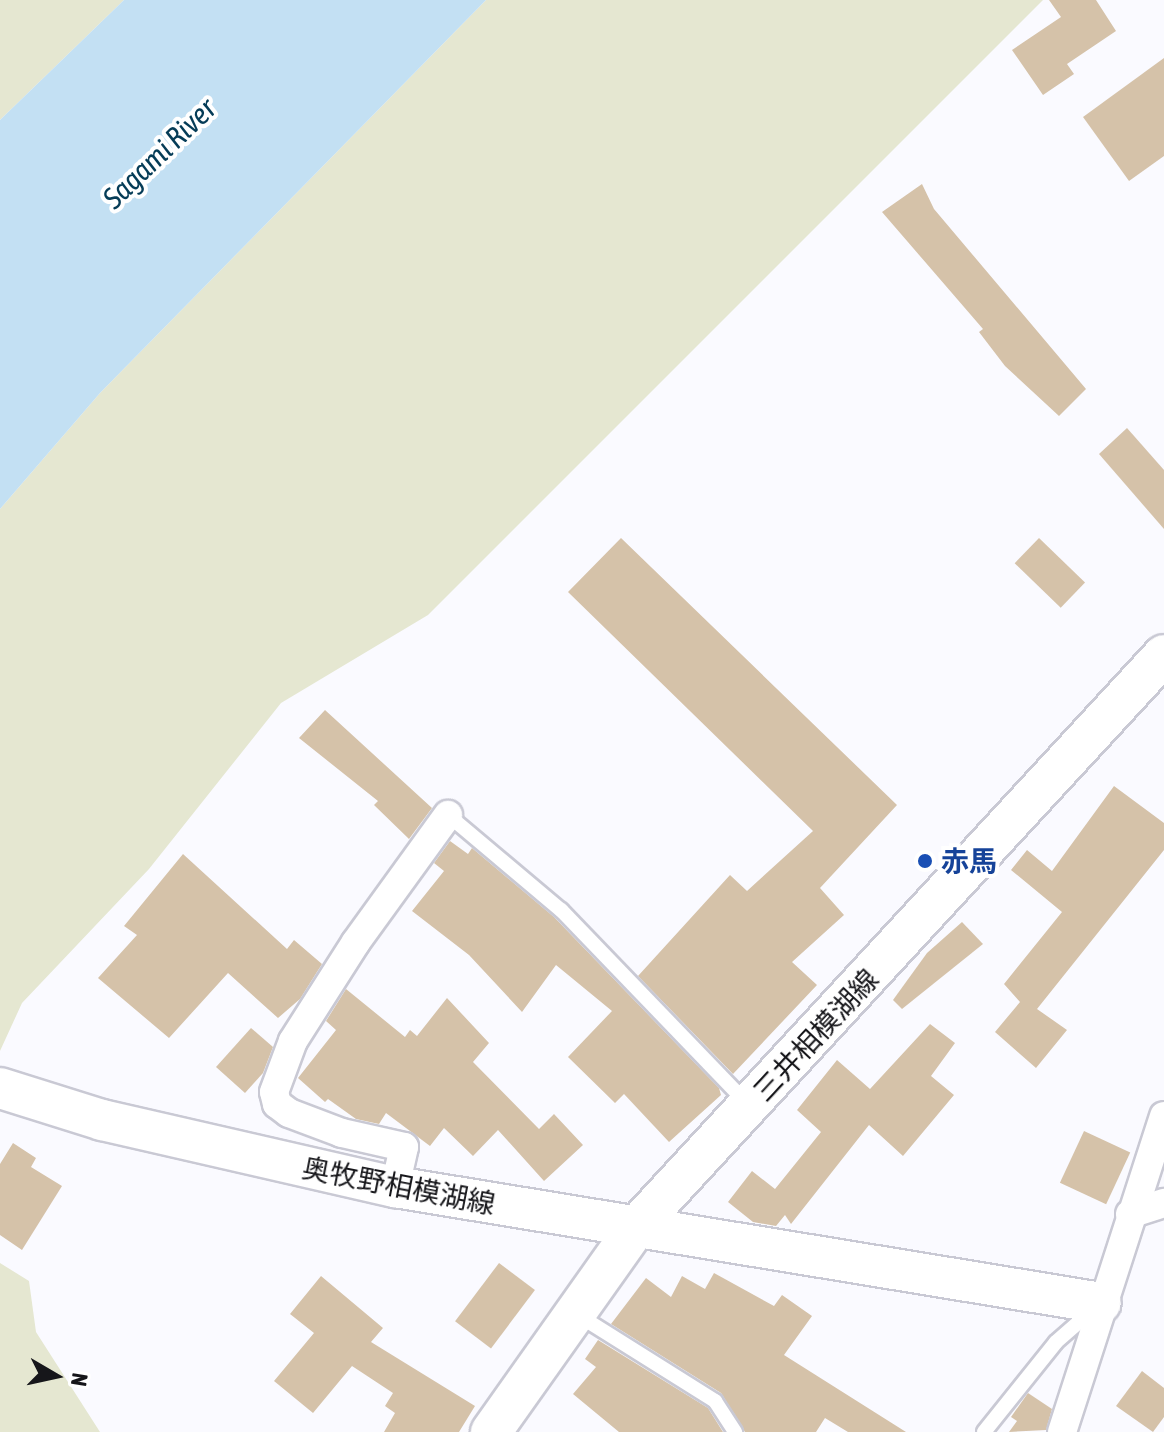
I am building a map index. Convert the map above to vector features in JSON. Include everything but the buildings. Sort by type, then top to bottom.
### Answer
[{"type":"main road","name":"三井相模湖線","points":[[491,1432],[636,1227],[1164,655]]},
{"type":"main road","name":"奥牧野相模湖線","points":[[0,1088],[164,1135],[395,1187],[1101,1303]]},
{"type":"street","points":[[395,1187],[404,1147],[342,1133],[289,1113],[277,1104],[274,1092],[301,1028],[448,815]]},
{"type":"street","points":[[1062,1432],[1101,1303],[1164,1116]]},
{"type":"street","points":[[1130,1214],[1164,1203]]},
{"type":"lane","points":[[448,815],[561,910],[750,1106]]},
{"type":"lane","points":[[984,1432],[1056,1342],[1101,1303]]},
{"type":"lane","points":[[575,1313],[715,1401],[735,1432]]},
{"type":"green space","points":[[0,0],[124,0],[0,120]]},
{"type":"green space","points":[[486,0],[1043,0],[428,615],[281,703],[149,869],[22,1003],[0,1051],[0,509],[100,393]]},
{"type":"green space","points":[[0,1263],[29,1281],[36,1332],[100,1432],[0,1432]]},
{"type":"water","name":"Sagami River","points":[[124,0],[486,0],[100,393],[0,509],[0,120]]},
{"type":"place","name":"赤馬","points":[[925,861]]}]
